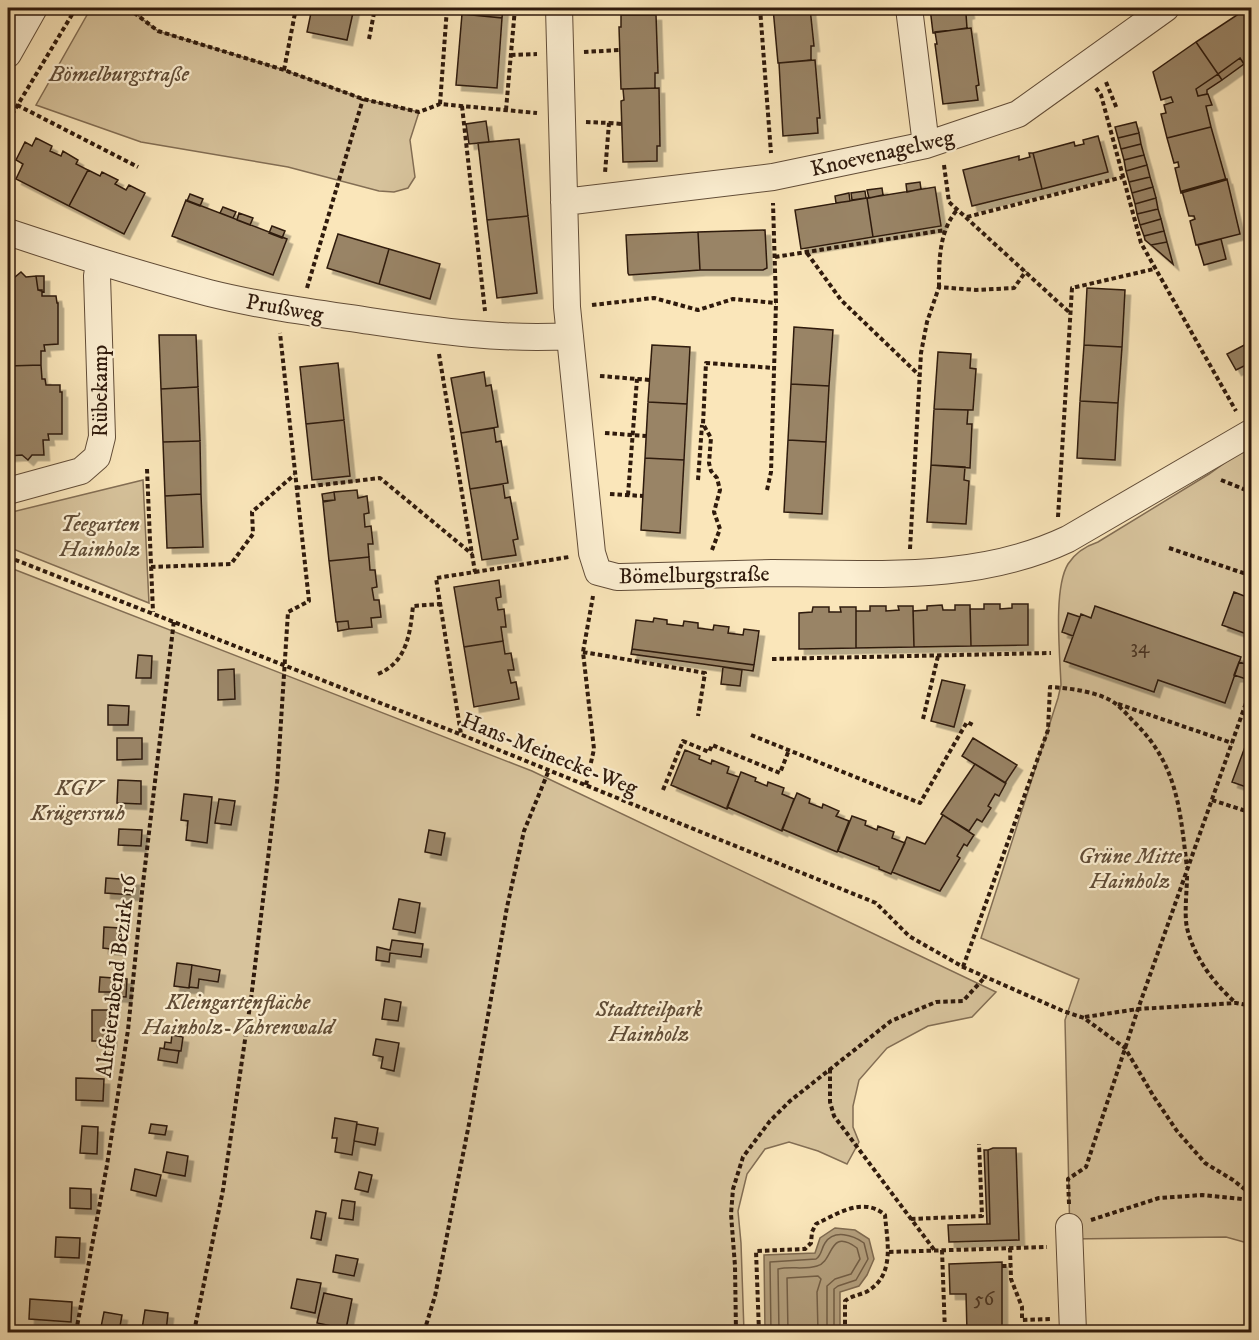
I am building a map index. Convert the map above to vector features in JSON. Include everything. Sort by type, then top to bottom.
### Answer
[{"type":"street","points":[[8,54],[34,8]]},
{"type":"street","name":"Bömelburgstraße","points":[[559,8],[567,307],[595,562],[617,578],[909,574],[973,568],[1046,549],[1068,539],[1250,432]]},
{"type":"street","points":[[909,8],[934,143]]},
{"type":"street","name":"Knoevenagelweg","points":[[564,202],[772,177],[934,143],[1018,114],[1086,72],[1166,8]]},
{"type":"street","name":"Prußweg","points":[[8,232],[99,263],[210,293],[301,311],[438,332],[529,338],[570,336]]},
{"type":"street","name":"Rübekamp","points":[[8,490],[81,471],[97,458],[102,437],[97,276],[99,263]]},
{"type":"street","points":[[1070,1237],[1073,1325]]},
{"type":"path","points":[[8,121],[76,8]]},
{"type":"path","points":[[128,8],[158,32],[284,70],[363,99],[419,112],[440,104],[622,124]]},
{"type":"path","points":[[284,70],[296,8]]},
{"type":"path","points":[[369,39],[375,8]]},
{"type":"path","points":[[440,104],[447,8]]},
{"type":"path","points":[[506,110],[515,8]]},
{"type":"path","points":[[760,8],[772,177],[776,303],[771,472],[767,490]]},
{"type":"path","points":[[1086,72],[1105,80],[1117,109]]},
{"type":"path","points":[[1086,72],[1101,95],[1141,243],[1250,432]]},
{"type":"path","points":[[301,311],[363,99]]},
{"type":"path","points":[[17,105],[138,167]]},
{"type":"path","points":[[462,106],[486,335]]},
{"type":"path","points":[[603,198],[609,123]]},
{"type":"path","points":[[934,143],[949,201],[1070,314]]},
{"type":"path","points":[[966,217],[1123,177]]},
{"type":"path","points":[[909,574],[921,353],[927,322],[939,287],[939,260],[945,230],[958,209]]},
{"type":"path","points":[[775,257],[945,230]]},
{"type":"path","points":[[807,253],[841,300],[920,375]]},
{"type":"path","points":[[1068,539],[1058,521],[1072,288],[1154,269]]},
{"type":"path","points":[[939,287],[976,290],[1014,288],[1026,271]]},
{"type":"path","points":[[567,307],[654,298],[698,310],[733,298],[776,303]]},
{"type":"path","points":[[194,1332],[223,1190],[251,999],[277,784],[288,612],[309,601],[280,332]]},
{"type":"path","points":[[438,332],[439,356],[475,572]]},
{"type":"path","points":[[698,480],[706,363],[774,368]]},
{"type":"path","points":[[574,374],[650,380]]},
{"type":"path","points":[[628,495],[637,379]]},
{"type":"path","points":[[703,424],[711,438],[711,471],[717,477],[720,490],[714,512],[720,529],[711,555],[711,575]]},
{"type":"path","points":[[580,431],[646,436]]},
{"type":"path","points":[[147,469],[153,612]]},
{"type":"path","points":[[151,567],[231,564],[253,534],[252,512],[295,475]]},
{"type":"path","points":[[296,488],[380,478],[472,554]]},
{"type":"path","points":[[1251,490],[1247,519],[1251,542]]},
{"type":"path","points":[[586,492],[643,496]]},
{"type":"path","points":[[1169,548],[1251,576]]},
{"type":"path","name":"Hans-Meinecke-Weg","points":[[8,557],[174,620],[876,903],[909,936],[963,967],[1084,1018]]},
{"type":"path","points":[[462,735],[436,578],[475,572],[595,562],[583,652],[594,749],[586,785]]},
{"type":"path","points":[[378,674],[390,669],[400,657],[408,638],[413,606],[440,604]]},
{"type":"path","name":"Altfeierabend Bezirk 16","points":[[76,1332],[128,1030],[174,620]]},
{"type":"path","points":[[583,652],[705,673],[698,716]]},
{"type":"path","points":[[772,659],[1051,653]]},
{"type":"path","points":[[923,719],[938,656]]},
{"type":"path","points":[[1070,1237],[1068,1179],[1086,1167],[1138,1009],[1251,686]]},
{"type":"path","points":[[963,967],[1048,730],[1050,687],[1077,689],[1232,743]]},
{"type":"path","points":[[1115,703],[1148,735],[1166,763],[1177,796],[1187,870],[1187,927],[1200,960],[1223,992],[1236,1003]]},
{"type":"path","points":[[751,735],[920,803],[967,722],[975,726]]},
{"type":"path","points":[[663,790],[683,741],[709,752],[712,745],[780,773],[789,750]]},
{"type":"path","points":[[424,1332],[435,1296],[463,1159],[507,907],[524,831],[549,770]]},
{"type":"path","points":[[1212,800],[1251,813]]},
{"type":"path","points":[[736,1332],[731,1214],[733,1189],[743,1157],[770,1121],[830,1069],[891,1021],[936,1002],[963,1001],[986,976]]},
{"type":"path","points":[[1084,1018],[1138,1009],[1236,1003],[1251,1006]]},
{"type":"path","points":[[1084,1018],[1125,1047],[1177,1131],[1205,1163],[1233,1180],[1251,1195]]},
{"type":"path","points":[[830,1069],[830,1102],[834,1116],[935,1251]]},
{"type":"path","points":[[910,1219],[982,1216],[979,1144]]},
{"type":"path","points":[[889,1252],[1010,1248],[1070,1237],[1159,1198],[1202,1195],[1251,1200]]},
{"type":"path","points":[[759,1332],[756,1251],[805,1249],[811,1244],[812,1232],[816,1224],[849,1208],[868,1205],[885,1215],[889,1260],[876,1284],[868,1291],[845,1301],[845,1332]]},
{"type":"path","points":[[1010,1248],[1011,1279],[1022,1307],[1022,1320],[1073,1325]]},
{"type":"path","points":[[942,1250],[945,1332]]},
{"type":"path","points":[[1002,1266],[1011,1266]]},
{"type":"green space","name":"Bömelburgstraße","points":[[91,8],[128,8],[158,31],[284,70],[363,99],[419,112],[410,140],[415,177],[408,188],[394,192],[379,191],[288,167],[141,142],[36,105]]},
{"type":"green space","name":"Grüne Mitte Hainholz","points":[[1251,444],[1251,1244],[1226,1237],[1070,1239],[1065,1020],[1079,979],[981,938],[1061,685],[1058,623],[1063,575],[1068,564],[1081,550],[1098,542],[1209,474]]},
{"type":"green space","name":"Teegarten Hainholz","points":[[143,480],[149,603],[8,547],[8,513]]},
{"type":"green space","points":[[8,567],[532,771],[996,992],[972,1017],[928,1026],[887,1048],[859,1080],[853,1106],[853,1127],[859,1142],[847,1164],[818,1151],[789,1142],[765,1149],[747,1174],[738,1211],[744,1332],[8,1332]]},
{"type":"water","points":[[835,1228],[855,1230],[869,1239],[874,1259],[859,1286],[840,1292],[840,1332],[765,1332],[764,1255],[815,1253],[820,1238]]},
{"type":"building","points":[[312,8],[354,8],[347,40],[307,32]]},
{"type":"building","points":[[462,8],[503,8],[502,18],[462,14]]},
{"type":"building","points":[[773,8],[810,8],[814,46],[811,46],[811,60],[778,63]]},
{"type":"building","points":[[930,8],[968,8],[967,28],[933,33]]},
{"type":"building","points":[[1243,11],[1252,22],[1252,61],[1245,65],[1240,58],[1218,74],[1196,42]]},
{"type":"building","points":[[462,14],[502,18],[497,88],[456,85]]},
{"type":"building","points":[[621,15],[656,15],[658,73],[655,73],[655,88],[621,89],[619,27],[621,27]]},
{"type":"building","points":[[971,28],[979,85],[976,86],[978,100],[943,104],[935,32]]},
{"type":"building","points":[[1196,42],[1218,74],[1196,89],[1198,96],[1208,94],[1212,105],[1206,106],[1211,127],[1167,138],[1161,114],[1166,113],[1164,105],[1173,102],[1171,97],[1161,100],[1153,72]]},
{"type":"building","points":[[1240,58],[1244,64],[1222,80],[1218,74]]},
{"type":"building","points":[[815,60],[820,118],[817,118],[818,133],[783,136],[779,63]]},
{"type":"building","points":[[1218,74],[1222,80],[1207,90],[1207,94],[1198,96],[1196,89]]},
{"type":"building","points":[[659,88],[660,146],[657,146],[657,161],[623,162],[621,101],[624,100],[623,89]]},
{"type":"building","points":[[486,121],[489,142],[469,144],[466,124]]},
{"type":"building","points":[[1136,122],[1139,133],[1118,138],[1115,127]]},
{"type":"building","points":[[1211,127],[1226,180],[1181,193],[1175,168],[1179,167],[1178,162],[1174,163],[1167,138]]},
{"type":"building","points":[[1139,133],[1141,144],[1121,149],[1118,138]]},
{"type":"building","points":[[1098,136],[1108,172],[1042,189],[1033,153],[1074,142],[1075,146],[1084,144],[1083,140]]},
{"type":"building","points":[[36,138],[52,146],[50,151],[61,156],[63,151],[78,160],[76,164],[88,170],[69,206],[16,179],[23,164],[16,160],[25,142],[32,146]]},
{"type":"building","points":[[519,139],[528,216],[487,220],[478,143]]},
{"type":"building","points":[[1141,144],[1144,155],[1124,160],[1121,149]]},
{"type":"building","points":[[1029,153],[1033,153],[1042,189],[972,206],[963,170],[1019,156],[1019,160],[1030,157]]},
{"type":"building","points":[[1144,155],[1147,165],[1126,171],[1124,160]]},
{"type":"building","points":[[1147,165],[1150,177],[1129,182],[1126,171]]},
{"type":"building","points":[[88,170],[100,176],[102,172],[118,180],[115,184],[126,190],[129,185],[145,193],[124,234],[69,206]]},
{"type":"building","points":[[1150,177],[1153,187],[1132,193],[1129,182]]},
{"type":"building","points":[[1227,179],[1240,234],[1196,245],[1190,221],[1195,219],[1194,216],[1189,216],[1182,191]]},
{"type":"building","points":[[920,182],[921,189],[907,192],[906,184]]},
{"type":"building","points":[[935,187],[941,226],[873,237],[867,198]]},
{"type":"building","points":[[1153,187],[1156,198],[1135,204],[1132,193]]},
{"type":"building","points":[[882,188],[883,195],[869,198],[867,190]]},
{"type":"building","points":[[865,191],[866,198],[852,200],[851,193]]},
{"type":"building","points":[[849,193],[850,201],[836,203],[835,196]]},
{"type":"building","points":[[190,194],[203,199],[200,206],[187,201]]},
{"type":"building","points":[[867,198],[873,237],[801,249],[795,210]]},
{"type":"building","points":[[1156,198],[1158,209],[1137,214],[1135,204]]},
{"type":"building","points":[[186,200],[287,239],[273,275],[172,236]]},
{"type":"building","points":[[223,207],[236,212],[233,218],[220,213]]},
{"type":"building","points":[[1158,209],[1161,219],[1140,225],[1137,214]]},
{"type":"building","points":[[239,213],[253,218],[250,225],[237,220]]},
{"type":"building","points":[[528,216],[537,293],[497,298],[487,220]]},
{"type":"building","points":[[1161,219],[1164,231],[1144,236],[1140,225]]},
{"type":"building","points":[[272,226],[285,231],[282,238],[269,233]]},
{"type":"building","points":[[765,230],[767,268],[763,270],[700,270],[698,232]]},
{"type":"building","points":[[1164,231],[1167,242],[1151,245],[1145,240],[1144,236]]},
{"type":"building","points":[[698,232],[700,270],[629,275],[626,235]]},
{"type":"building","points":[[338,234],[389,249],[379,284],[327,268]]},
{"type":"building","points":[[1221,239],[1226,259],[1204,265],[1198,245]]},
{"type":"building","points":[[1167,242],[1173,264],[1151,245]]},
{"type":"building","points":[[389,249],[440,264],[430,299],[379,284]]},
{"type":"building","points":[[21,272],[26,277],[36,276],[38,290],[42,290],[42,296],[56,296],[58,303],[58,344],[44,345],[45,351],[41,351],[41,365],[8,366],[8,277],[15,277]]},
{"type":"building","points":[[36,276],[44,276],[44,292],[38,290]]},
{"type":"building","points":[[1087,288],[1125,290],[1122,347],[1084,345]]},
{"type":"building","points":[[794,327],[833,330],[829,386],[791,384]]},
{"type":"building","points":[[159,335],[196,335],[198,387],[161,389]]},
{"type":"building","points":[[1252,341],[1252,362],[1236,370],[1227,354]]},
{"type":"building","points":[[652,345],[690,347],[687,404],[648,402]]},
{"type":"building","points":[[1084,345],[1122,347],[1118,403],[1080,401]]},
{"type":"building","points":[[938,352],[971,354],[970,368],[976,369],[973,410],[934,409]]},
{"type":"building","points":[[338,363],[344,420],[306,424],[300,367]]},
{"type":"building","points":[[41,365],[42,379],[45,379],[46,385],[60,385],[62,434],[48,434],[49,440],[43,440],[44,455],[32,455],[28,460],[22,455],[8,456],[8,366]]},
{"type":"building","points":[[484,372],[486,386],[491,385],[498,427],[461,433],[451,378]]},
{"type":"building","points":[[791,384],[829,386],[826,442],[788,440]]},
{"type":"building","points":[[198,387],[200,441],[163,442],[161,389]]},
{"type":"building","points":[[1080,401],[1118,403],[1115,460],[1077,458]]},
{"type":"building","points":[[648,402],[687,404],[684,460],[645,458]]},
{"type":"building","points":[[934,409],[968,410],[967,424],[972,424],[970,468],[931,465]]},
{"type":"building","points":[[344,420],[350,476],[312,480],[306,424]]},
{"type":"building","points":[[494,428],[496,442],[501,441],[508,483],[470,489],[461,433]]},
{"type":"building","points":[[788,440],[826,442],[822,514],[784,512]]},
{"type":"building","points":[[200,441],[201,494],[165,496],[163,442]]},
{"type":"building","points":[[645,458],[684,460],[680,533],[641,530]]},
{"type":"building","points":[[931,465],[965,467],[964,480],[969,481],[966,524],[927,522]]},
{"type":"building","points":[[503,484],[505,498],[510,497],[518,539],[513,540],[516,555],[482,560],[470,489]]},
{"type":"building","points":[[357,490],[358,498],[367,496],[369,513],[364,514],[365,527],[371,526],[373,544],[368,544],[369,557],[329,561],[323,502],[335,500],[334,492]]},
{"type":"building","points":[[334,492],[335,500],[323,501],[322,494]]},
{"type":"building","points":[[201,494],[203,547],[167,548],[165,496]]},
{"type":"building","points":[[369,557],[370,570],[375,570],[377,587],[372,588],[374,600],[379,600],[381,617],[371,618],[372,627],[349,629],[348,621],[336,622],[329,561]]},
{"type":"building","points":[[499,580],[501,597],[496,598],[498,610],[504,609],[506,627],[501,627],[503,641],[464,647],[454,587]]},
{"type":"building","points":[[1234,592],[1252,599],[1252,636],[1222,625]]},
{"type":"building","points":[[984,604],[1000,604],[1000,609],[1012,608],[1012,604],[1028,604],[1028,645],[971,646],[970,609],[984,609]]},
{"type":"building","points":[[942,605],[943,610],[955,610],[955,605],[970,605],[971,646],[914,647],[913,611],[927,610],[927,606]]},
{"type":"building","points":[[870,606],[886,606],[886,611],[899,610],[898,606],[913,606],[914,647],[856,648],[856,611],[870,611]]},
{"type":"building","points":[[1095,606],[1241,657],[1225,703],[1158,680],[1154,692],[1064,661],[1081,614],[1091,618]]},
{"type":"building","points":[[813,607],[829,607],[829,612],[841,612],[840,607],[856,607],[856,648],[799,649],[799,613],[812,612]]},
{"type":"building","points":[[1068,613],[1080,617],[1073,636],[1062,632]]},
{"type":"building","points":[[654,618],[667,620],[667,624],[683,626],[684,621],[698,623],[698,628],[713,630],[714,625],[729,627],[728,633],[743,635],[744,629],[759,631],[754,665],[632,649],[636,620],[653,622]]},
{"type":"building","points":[[348,621],[349,629],[338,631],[337,622]]},
{"type":"building","points":[[503,641],[505,654],[511,653],[514,670],[508,670],[511,683],[516,682],[519,699],[474,707],[464,647]]},
{"type":"building","points":[[632,649],[754,665],[753,671],[631,654]]},
{"type":"building","points":[[138,655],[152,656],[151,678],[136,678]]},
{"type":"building","points":[[1239,662],[1252,666],[1252,681],[1234,675]]},
{"type":"building","points":[[723,667],[742,670],[740,686],[721,684]]},
{"type":"building","points":[[234,669],[235,699],[218,700],[218,670]]},
{"type":"building","points":[[942,680],[965,685],[954,727],[931,721]]},
{"type":"building","points":[[108,705],[129,706],[128,725],[108,725]]},
{"type":"building","points":[[1252,728],[1252,789],[1232,782]]},
{"type":"building","points":[[117,738],[142,738],[142,759],[117,760]]},
{"type":"building","points":[[973,738],[1017,765],[1005,783],[962,756]]},
{"type":"building","points":[[685,750],[700,756],[699,759],[711,764],[712,760],[729,767],[727,773],[739,777],[727,809],[671,785]]},
{"type":"building","points":[[975,764],[1006,783],[999,796],[995,794],[988,806],[991,808],[982,822],[977,819],[969,831],[941,814]]},
{"type":"building","points":[[741,772],[756,778],[755,781],[767,786],[768,782],[784,788],[782,794],[794,799],[782,831],[727,807]]},
{"type":"building","points":[[118,780],[141,781],[141,804],[117,803]]},
{"type":"building","points":[[797,793],[810,799],[809,803],[822,808],[823,804],[839,811],[836,816],[849,821],[837,852],[782,829]]},
{"type":"building","points":[[184,794],[212,797],[207,843],[186,840],[188,821],[181,820]]},
{"type":"building","points":[[219,799],[235,801],[231,825],[215,823]]},
{"type":"building","points":[[943,815],[974,835],[967,846],[964,844],[957,856],[960,858],[940,891],[892,872],[907,837],[925,844]]},
{"type":"building","points":[[852,816],[866,821],[865,825],[877,830],[878,826],[894,832],[892,838],[905,843],[891,874],[838,851]]},
{"type":"building","points":[[119,829],[142,830],[141,846],[118,845]]},
{"type":"building","points":[[429,830],[445,833],[441,855],[425,852]]},
{"type":"building","points":[[106,878],[134,880],[133,895],[105,893]]},
{"type":"building","points":[[399,899],[420,903],[415,933],[393,929]]},
{"type":"building","points":[[104,927],[120,928],[118,950],[103,948]]},
{"type":"building","points":[[392,940],[423,944],[421,957],[390,953],[389,962],[376,960],[377,947],[390,950]]},
{"type":"building","points":[[177,963],[192,965],[189,988],[174,986]]},
{"type":"building","points":[[192,965],[220,970],[218,982],[199,979],[198,988],[189,987]]},
{"type":"building","points":[[100,977],[127,979],[126,997],[113,996],[113,992],[99,992]]},
{"type":"building","points":[[385,999],[401,1002],[398,1021],[382,1019]]},
{"type":"building","points":[[92,1010],[111,1010],[111,1041],[92,1041]]},
{"type":"building","points":[[172,1035],[183,1037],[181,1051],[164,1049],[165,1042],[171,1043]]},
{"type":"building","points":[[376,1039],[399,1043],[394,1071],[381,1068],[383,1057],[373,1055]]},
{"type":"building","points":[[160,1048],[179,1051],[177,1063],[158,1060]]},
{"type":"building","points":[[76,1078],[104,1079],[103,1101],[76,1100]]},
{"type":"building","points":[[335,1118],[357,1122],[352,1155],[335,1152],[337,1138],[332,1138]]},
{"type":"building","points":[[151,1124],[167,1126],[165,1135],[149,1133]]},
{"type":"building","points":[[357,1124],[378,1128],[375,1145],[354,1141]]},
{"type":"building","points":[[82,1126],[98,1127],[97,1154],[80,1153]]},
{"type":"building","points":[[1016,1148],[1019,1240],[949,1242],[948,1225],[990,1224],[988,1150]]},
{"type":"building","points":[[984,1150],[988,1150],[990,1224],[987,1224]]},
{"type":"building","points":[[167,1152],[188,1156],[185,1176],[163,1172]]},
{"type":"building","points":[[135,1169],[161,1175],[156,1196],[131,1190]]},
{"type":"building","points":[[359,1172],[372,1175],[368,1192],[355,1189]]},
{"type":"building","points":[[70,1188],[91,1189],[91,1209],[70,1208]]},
{"type":"building","points":[[342,1200],[355,1202],[353,1220],[339,1218]]},
{"type":"building","points":[[316,1211],[326,1213],[321,1240],[311,1238]]},
{"type":"building","points":[[56,1237],[80,1238],[79,1258],[55,1257]]},
{"type":"building","points":[[336,1255],[358,1259],[354,1276],[333,1272]]},
{"type":"building","points":[[1002,1262],[1002,1332],[967,1332],[966,1294],[950,1294],[949,1264]]},
{"type":"building","points":[[297,1279],[321,1283],[315,1313],[291,1308]]},
{"type":"building","points":[[324,1293],[352,1299],[346,1329],[317,1323]]},
{"type":"building","points":[[30,1299],[72,1302],[71,1322],[29,1319]]},
{"type":"building","points":[[145,1310],[168,1313],[166,1332],[142,1329]]},
{"type":"building","points":[[104,1312],[122,1315],[119,1332],[100,1332]]},
{"type":"park label","name":"KGV Krügersruh","points":[[78,800]]},
{"type":"park label","name":"Kleingartenfläche Hainholz-Vahrenwald","points":[[238,1014]]},
{"type":"park label","name":"Stadtteilpark Hainholz","points":[[649,1020]]}]
